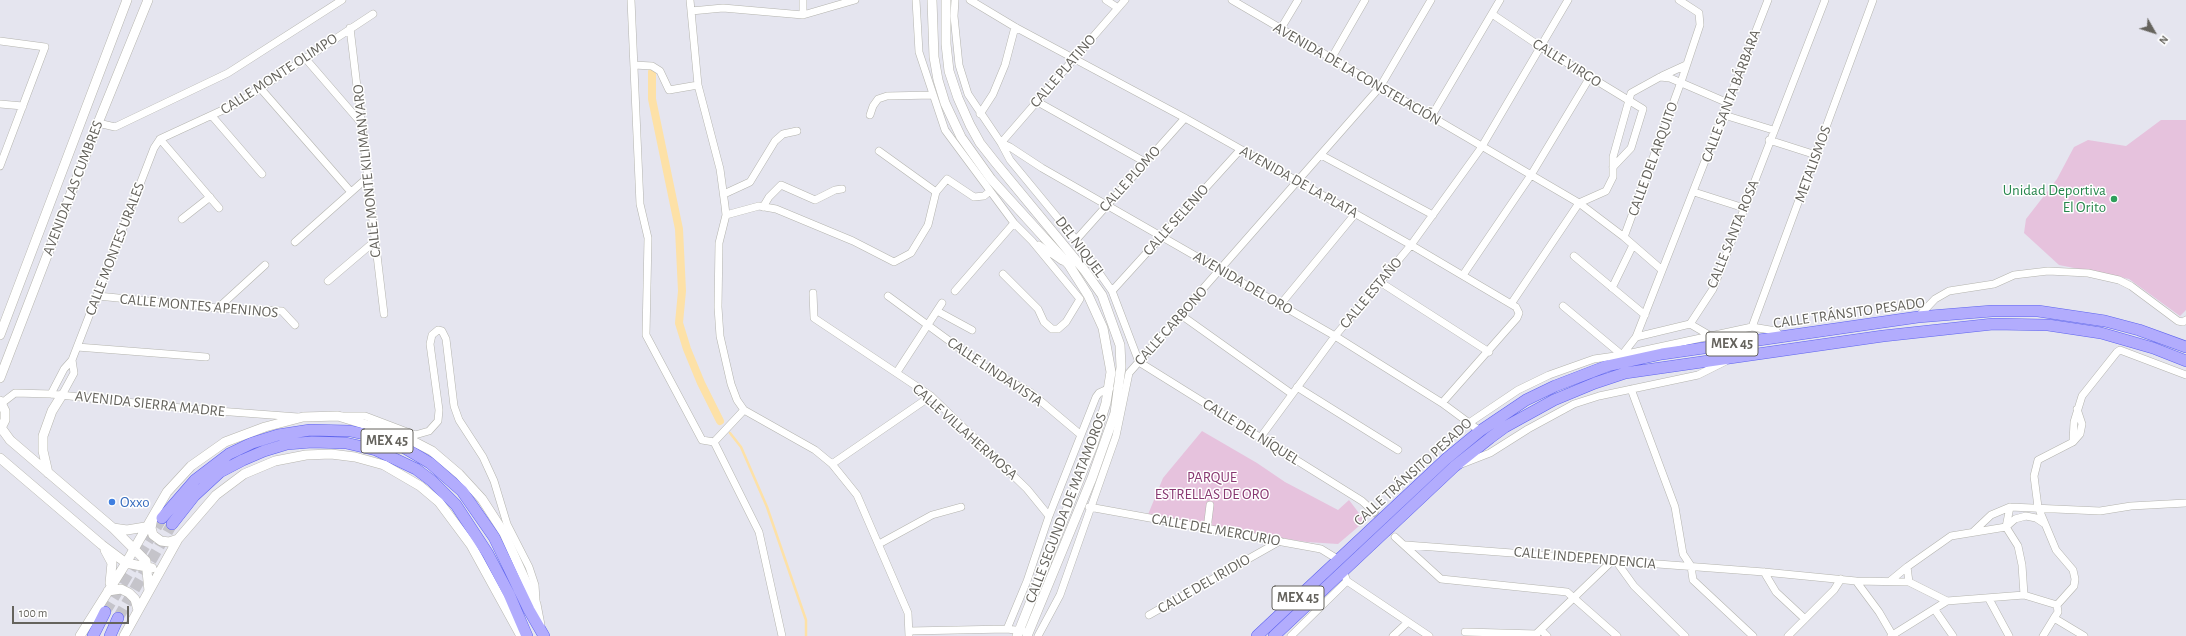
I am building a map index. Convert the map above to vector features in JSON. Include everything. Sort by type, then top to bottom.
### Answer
[{"type":"main road","name":"CALLE TRÁNSITO PESADO","points":[[1339,560],[1446,459],[1480,431],[1526,400],[1555,386],[1607,366],[1662,354],[1782,338],[1918,317],[1992,311],[2023,310],[2058,313],[2105,321],[2139,330],[2186,347]]},
{"type":"main road","name":"CALLE TRÁNSITO PESADO","points":[[1345,576],[1455,466],[1511,423],[1542,405],[1595,383],[1625,373],[1737,356],[1949,328],[1993,324],[2033,324],[2101,333],[2153,348],[2186,361]]},
{"type":"main road","name":"MEX 45","points":[[162,519],[194,480],[229,454],[252,443],[278,435],[310,430],[350,431],[373,436],[403,447],[430,463],[462,491],[479,513],[494,537],[529,610],[542,633]]},
{"type":"main road","name":"MEX 45","points":[[162,519],[194,496],[220,472],[264,451],[287,444],[312,442],[346,443],[376,450],[399,459],[416,469],[432,481],[456,505],[488,554],[509,594],[527,636]]},
{"type":"main road","name":"MEX 45","points":[[1257,636],[1339,560]]},
{"type":"main road","name":"MEX 45","points":[[1274,636],[1345,576]]},
{"type":"main road","points":[[94,636],[106,612]]},
{"type":"main road","points":[[110,636],[118,618]]},
{"type":"street","name":"AVENIDA LAS CUMBRES","points":[[0,335],[127,0]]},
{"type":"street","name":"AVENIDA LAS CUMBRES","points":[[0,378],[98,123],[148,0]]},
{"type":"street","points":[[98,123],[115,127],[228,73],[342,0]]},
{"type":"street","points":[[631,0],[640,204],[648,238],[646,336],[702,440],[714,442]]},
{"type":"street","points":[[690,0],[698,85],[720,169],[724,194],[726,215],[719,243],[718,323],[731,384],[737,400],[744,410],[815,450],[832,464],[857,495],[908,614],[909,633],[1007,629],[1028,635]]},
{"type":"street","points":[[803,0],[803,15]]},
{"type":"street","points":[[690,11],[723,8],[803,15],[853,0]]},
{"type":"street","points":[[916,0],[919,52],[944,130],[989,192],[1080,299],[1066,322],[1058,329],[1052,329],[1044,322],[1038,309],[1003,274]]},
{"type":"street","name":"CALLE SEGUNDA DE MATAMOROS","points":[[932,0],[934,57],[938,80],[945,103],[961,137],[991,179],[1069,266],[1088,295],[1103,328],[1111,372],[1106,403],[1093,445],[1018,633]]},
{"type":"street","name":"CALLE SEGUNDA DE MATAMOROS","points":[[946,0],[944,10],[949,71],[958,98],[980,143],[1065,244],[1102,295],[1120,345],[1115,413],[1104,446],[1028,635]]},
{"type":"street","name":"DEL NIQUEL","points":[[955,0],[954,16],[959,65],[968,94],[980,114],[1001,143],[1010,160],[1076,240],[1112,291],[1139,362]]},
{"type":"street","name":"AVENIDA DE LA PLATA","points":[[970,0],[1015,27],[1185,118],[1411,245],[1511,304]]},
{"type":"street","points":[[1106,0],[1118,8]]},
{"type":"street","name":"CALLE PLATINO","points":[[1001,143],[1073,58],[1125,0]]},
{"type":"street","name":"AVENIDA DE LA CONSTELACIÓN","points":[[1232,0],[1280,30],[1380,87],[1481,148],[1579,203],[1624,237],[1662,270]]},
{"type":"street","points":[[1280,30],[1298,0]]},
{"type":"street","points":[[1331,59],[1365,0]]},
{"type":"street","name":"CALLE CARBONO","points":[[1038,636],[1060,595],[1089,507],[1116,436],[1129,373],[1221,271],[1380,87],[1431,0]]},
{"type":"street","points":[[1431,117],[1500,0]]},
{"type":"street","name":"CALLE ESTAÑO","points":[[1260,438],[1335,336],[1411,245],[1481,148],[1568,0]]},
{"type":"street","name":"CALLE DEL ARQUITO","points":[[1624,237],[1681,82],[1700,25],[1699,13],[1679,0]]},
{"type":"street","name":"CALLE SANTA BÁRBARA","points":[[1607,366],[1622,356],[1636,337],[1768,0]]},
{"type":"street","name":"CALLE SANTA ROSA","points":[[1690,324],[1713,289],[1824,0]]},
{"type":"street","name":"METALISMOS","points":[[1752,327],[1873,0]]},
{"type":"street","name":"CALLE MONTE OLIMPO","points":[[160,139],[238,103],[373,14]]},
{"type":"street","name":"CALLE VIRGO","points":[[1492,14],[1541,47],[1643,109],[1631,148],[1613,167]]},
{"type":"street","points":[[980,114],[993,94],[1005,65],[1015,27]]},
{"type":"street","name":"CALLE MONTE KILIMANYARO","points":[[350,28],[384,314]]},
{"type":"street","points":[[0,41],[45,48],[23,106],[2,153],[0,166]]},
{"type":"street","points":[[305,58],[362,124]]},
{"type":"street","points":[[634,65],[652,66],[660,71],[669,90],[698,85]]},
{"type":"street","points":[[1442,403],[1489,352],[1517,318],[1519,312],[1511,304],[1579,203],[1606,191],[1613,177],[1613,157],[1631,93],[1686,65]]},
{"type":"street","points":[[1463,275],[1531,175],[1590,77]]},
{"type":"street","points":[[1660,77],[1681,82],[1728,103]]},
{"type":"street","points":[[261,89],[351,192]]},
{"type":"street","points":[[870,115],[873,106],[878,99],[887,96],[933,95]]},
{"type":"street","points":[[1036,101],[1145,162]]},
{"type":"street","points":[[0,104],[23,106]]},
{"type":"street","points":[[1724,115],[1773,130]]},
{"type":"street","points":[[212,116],[262,174]]},
{"type":"street","name":"CALLE PLOMO","points":[[1076,240],[1185,118]]},
{"type":"street","points":[[724,194],[750,182],[775,141],[783,134],[797,130]]},
{"type":"street","points":[[160,139],[219,208]]},
{"type":"street","name":"CALLE MONTES URALES","points":[[51,394],[64,369],[72,360],[154,148],[160,139]]},
{"type":"street","points":[[1769,140],[1816,155]]},
{"type":"street","name":"AVENIDA DEL ORO","points":[[1001,143],[1161,237],[1335,336],[1442,403],[1480,431]]},
{"type":"street","name":"CALLE SELENIO","points":[[1112,291],[1240,150]]},
{"type":"street","points":[[879,152],[936,192]]},
{"type":"street","points":[[1321,155],[1432,215]]},
{"type":"street","points":[[295,242],[367,178]]},
{"type":"street","points":[[726,215],[759,206],[776,209],[853,241],[894,262],[911,253],[928,225],[936,192],[947,179],[974,197],[984,196],[989,192]]},
{"type":"street","points":[[763,207],[769,198],[782,186],[815,200],[835,190],[842,189]]},
{"type":"street","points":[[1694,192],[1744,208]]},
{"type":"street","points":[[182,219],[210,197]]},
{"type":"street","points":[[1280,305],[1355,214]]},
{"type":"street","points":[[955,291],[1014,223]]},
{"type":"street","points":[[328,281],[375,241]]},
{"type":"street","points":[[1032,241],[1069,266]]},
{"type":"street","points":[[1612,288],[1633,245]]},
{"type":"street","points":[[1574,256],[1645,315]]},
{"type":"street","points":[[218,308],[265,266]]},
{"type":"street","points":[[1918,317],[1936,299],[1949,291],[1994,284],[2014,275],[2048,270],[2088,273],[2119,280],[2131,286],[2173,318],[2185,322]]},
{"type":"street","points":[[1380,282],[1489,352]]},
{"type":"street","name":"CALLE VILLAHERMOSA","points":[[812,293],[814,318],[931,396],[1027,489],[1049,516]]},
{"type":"street","name":"CALLE MONTES APENINOS","points":[[98,296],[218,308],[282,311],[295,325]]},
{"type":"street","name":"CALLE LINDAVISTA","points":[[888,296],[989,370],[1030,392],[1081,435]]},
{"type":"street","points":[[897,372],[942,303]]},
{"type":"street","points":[[1563,306],[1622,356]]},
{"type":"street","points":[[937,311],[972,330]]},
{"type":"street","points":[[1181,315],[1292,394]]},
{"type":"street","points":[[1636,337],[1690,324],[1709,335]]},
{"type":"street","points":[[1469,423],[1518,390],[1550,375],[1594,359],[1622,356],[1709,335],[1752,327],[1776,331],[1782,338]]},
{"type":"street","points":[[178,539],[169,542],[161,541],[153,534],[151,528],[162,519],[167,492],[191,466],[225,442],[265,427],[302,417],[365,416],[415,435],[429,431],[438,421],[439,410],[430,344],[432,335],[438,330],[442,331],[446,339],[454,406],[459,420],[483,457],[494,481],[507,524],[531,573],[535,585],[536,604],[542,633]]},
{"type":"street","points":[[77,347],[206,357]]},
{"type":"street","points":[[2044,636],[2058,612],[2057,605],[2074,586],[2075,579],[2073,570],[2056,550],[2038,507],[2034,476],[2038,460],[2073,442],[2080,434],[2082,424],[2077,409],[2082,396],[2120,350],[2186,375]]},
{"type":"street","points":[[1455,466],[1490,453],[1528,429],[1574,404],[1632,389],[1698,375],[1737,356]]},
{"type":"street","name":"CALLE MONTES URALES","points":[[62,395],[74,373],[72,360]]},
{"type":"street","name":"CALLE DEL NÍQUEL","points":[[1139,362],[1362,502],[1374,512]]},
{"type":"street","points":[[1007,629],[1027,581],[1049,516],[1096,397],[1099,393],[1118,384],[1129,373]]},
{"type":"street","points":[[1297,387],[1398,450]]},
{"type":"street","points":[[1632,389],[1675,507],[1683,554],[1690,566],[1696,584],[1752,636]]},
{"type":"street","name":"AVENIDA SIERRA MADRE","points":[[1,402],[15,393],[51,394],[191,410],[302,417]]},
{"type":"street","points":[[48,473],[43,451],[43,436],[52,411],[62,395]]},
{"type":"street","points":[[832,464],[931,396]]},
{"type":"street","points":[[1,402],[5,411],[5,420],[1,429],[10,440],[113,528],[146,562],[148,567],[149,592]]},
{"type":"street","points":[[714,442],[744,410]]},
{"type":"street","points":[[338,416],[403,436],[432,451],[459,474],[482,499],[498,523],[522,569],[536,604]]},
{"type":"street","points":[[714,442],[759,532],[782,636]]},
{"type":"street","points":[[124,636],[178,539],[216,494],[229,483],[275,461],[306,455],[331,454],[369,460],[409,478],[439,502],[471,545],[521,636]]},
{"type":"street","points":[[0,458],[102,546],[126,562],[160,571]]},
{"type":"street","points":[[1973,532],[1991,515],[2010,507],[2038,507],[2100,511],[2131,506],[2186,502]]},
{"type":"street","points":[[1207,529],[1210,505]]},
{"type":"street","points":[[879,544],[932,515],[961,507]]},
{"type":"street","name":"CALLE DEL MERCURIO","points":[[1089,507],[1321,549],[1339,560]]},
{"type":"street","points":[[2010,507],[2006,527],[2018,546],[2022,564],[2024,595]]},
{"type":"street","points":[[1890,581],[1927,551],[1951,536],[2006,527],[2015,519],[2026,516],[2036,518],[2046,525]]},
{"type":"street","points":[[113,528],[127,530],[145,527],[162,519]]},
{"type":"street","points":[[80,636],[134,549],[145,527]]},
{"type":"street","points":[[1395,537],[1406,545],[1441,579],[1567,592],[1617,636]]},
{"type":"street","name":"CALLE DEL IRIDIO","points":[[1149,615],[1280,541]]},
{"type":"street","name":"CALLE INDEPENDENCIA","points":[[1406,545],[1456,547],[1856,581],[1909,582]]},
{"type":"street","points":[[102,546],[112,563],[108,591]]},
{"type":"street","points":[[1537,633],[1614,561],[1634,586],[1686,636]]},
{"type":"street","points":[[1907,567],[1909,582],[1947,601],[1989,599],[2024,595],[2057,605]]},
{"type":"street","points":[[1764,572],[1776,592],[1805,619]]},
{"type":"street","points":[[1291,636],[1345,576],[1429,636]]},
{"type":"street","points":[[1788,636],[1834,590],[1840,579]]},
{"type":"street","points":[[1856,581],[1879,612],[1892,636],[1947,601]]},
{"type":"street","points":[[108,591],[121,589],[129,593],[135,599],[138,610]]},
{"type":"street","points":[[1989,599],[2009,636]]},
{"type":"street","points":[[1935,610],[1952,636]]},
{"type":"street","points":[[2054,618],[2084,636]]},
{"type":"street","points":[[1393,636],[1408,622]]},
{"type":"street","points":[[1465,632],[1537,633],[1547,636]]},
{"type":"green space","name":"Unidad Deportiva El Orito","points":[[2161,120],[2186,120],[2186,310],[2180,316],[2129,279],[2059,265],[2024,233],[2026,219],[2057,179],[2074,147],[2088,140],[2126,146]]},
{"type":"green space","name":"PARQUE ESTRELLAS DE ORO","points":[[1202,431],[1257,463],[1285,482],[1338,510],[1349,500],[1365,521],[1338,544],[1307,542],[1147,517],[1163,478]]},
{"type":"waterway","points":[[652,72],[652,99],[679,229],[682,291],[679,323],[687,349],[701,383],[720,421]]},
{"type":"waterway","points":[[730,433],[741,447],[767,507],[806,620],[806,636]]},
{"type":"tunnel","points":[[1374,512],[1395,537]]},
{"type":"tunnel","points":[[105,612],[162,518]]},
{"type":"tunnel","points":[[118,618],[172,524]]},
{"type":"place","name":"Unidad Deportiva El Orito","points":[[2114,199]]},
{"type":"place","name":"Oxxo","points":[[112,502]]}]
